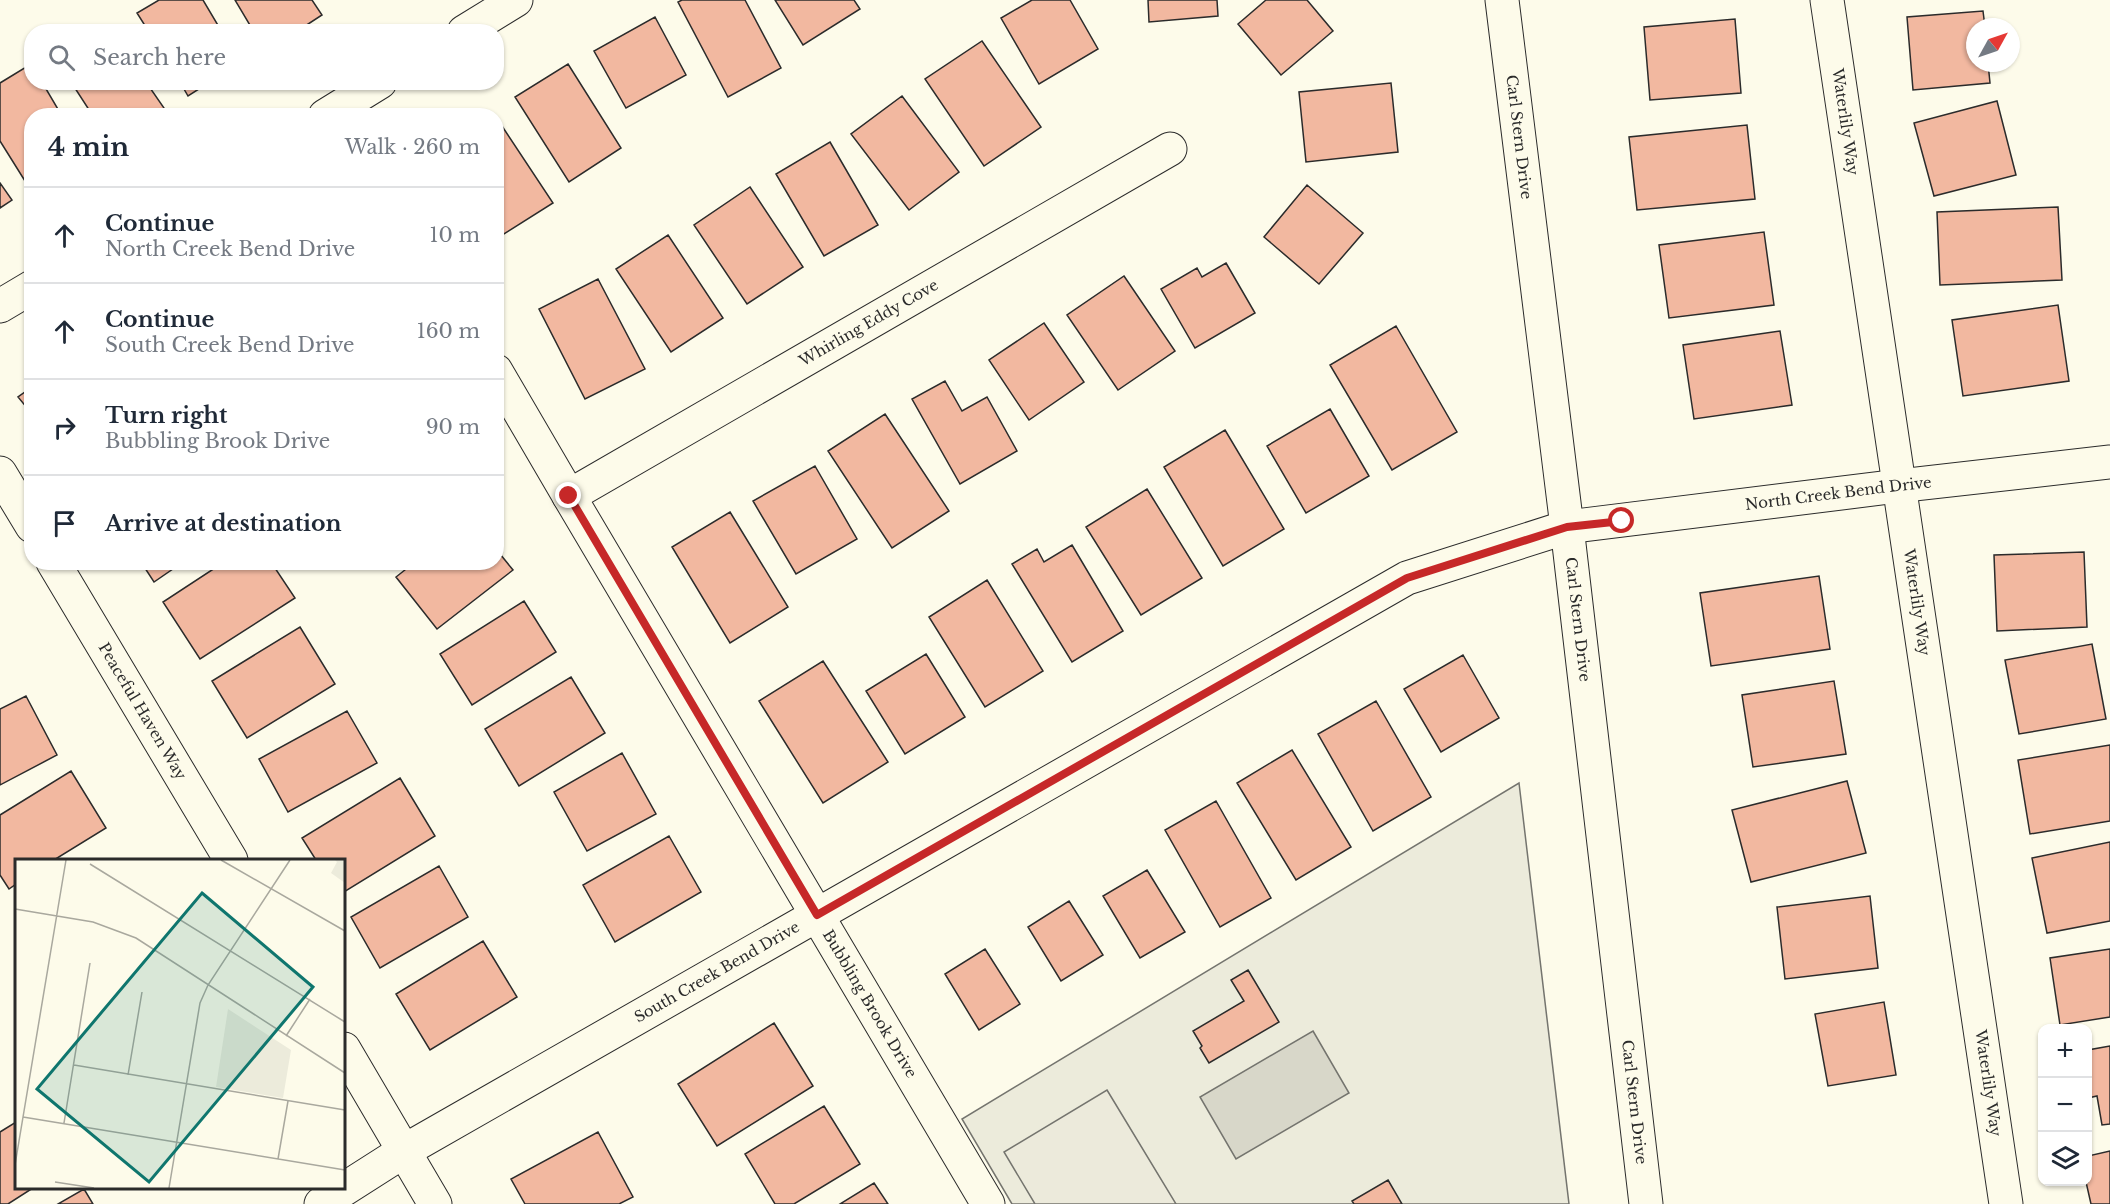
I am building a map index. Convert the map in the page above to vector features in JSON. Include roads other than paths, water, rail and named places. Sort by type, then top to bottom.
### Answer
[{"type":"street","points":[[477,24],[516,0]]},
{"type":"street","name":"Carl Stern Drive","points":[[1502,0],[1567,527],[1646,1204]]},
{"type":"street","name":"Waterlily Way","points":[[1827,0],[2006,1204]]},
{"type":"street","points":[[344,108],[369,90]]},
{"type":"street","name":"Whirling Eddy Cove","points":[[569,496],[1170,149]]},
{"type":"street","points":[[0,306],[24,292]]},
{"type":"street","name":"Bubbling Brook Drive","points":[[504,384],[988,1204]]},
{"type":"street","name":"North Creek Bend Drive","points":[[1567,527],[2110,462]]},
{"type":"street","points":[[0,473],[24,513]]},
{"type":"street","name":"South Creek Bend Drive","points":[[345,1189],[404,1151],[1407,578],[1567,527]]},
{"type":"street","name":"Peaceful Haven Way","points":[[58,570],[230,859]]},
{"type":"street","points":[[345,1051],[435,1204]]},
{"type":"street","name":"South Creek Bend Drive","points":[[321,1204],[344,1189]]}]
